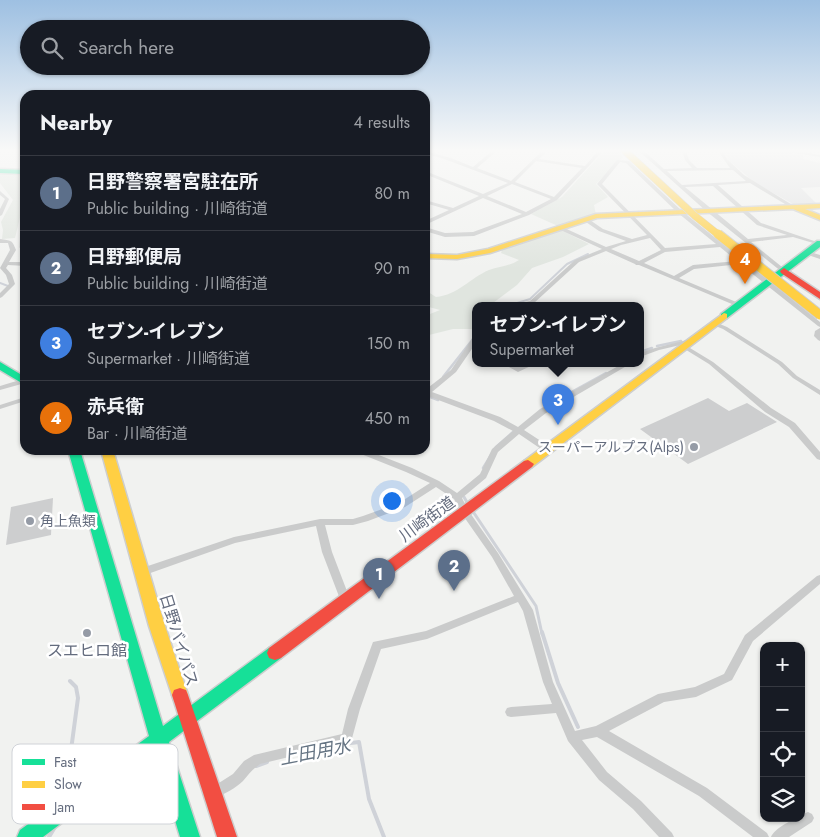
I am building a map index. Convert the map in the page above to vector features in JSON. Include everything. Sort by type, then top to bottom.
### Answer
[{"type":"main road","points":[[666,190],[708,227],[820,315]]},
{"type":"main road","points":[[678,190],[730,235],[820,305]]},
{"type":"main road","points":[[792,206],[820,218]]},
{"type":"main road","points":[[430,256],[457,257],[482,253],[585,219],[629,214],[820,206]]},
{"type":"main road","name":"川崎街道","points":[[151,744],[689,344],[819,243]]},
{"type":"main road","points":[[784,271],[820,296]]},
{"type":"main road","points":[[0,365],[20,379]]},
{"type":"main road","points":[[75,455],[160,744]]},
{"type":"main road","name":"日野バイパス","points":[[107,455],[157,626],[228,837]]},
{"type":"main road","points":[[178,800],[190,837]]},
{"type":"main road","name":"川崎街道","points":[[27,837],[44,824]]},
{"type":"street","points":[[456,190],[520,217]]},
{"type":"street","points":[[469,190],[527,214]]},
{"type":"street","points":[[430,221],[496,190]]},
{"type":"street","points":[[530,190],[555,199]]},
{"type":"street","points":[[430,230],[445,235],[474,234],[527,214],[555,199],[564,190]]},
{"type":"street","points":[[605,190],[664,250]]},
{"type":"street","points":[[656,190],[720,246],[820,326]]},
{"type":"street","points":[[686,190],[784,271]]},
{"type":"street","points":[[721,190],[758,224],[819,243]]},
{"type":"street","points":[[764,190],[792,206]]},
{"type":"street","points":[[0,192],[8,199],[0,214]]},
{"type":"street","points":[[430,203],[454,210]]},
{"type":"street","points":[[585,219],[601,230],[632,241]]},
{"type":"street","points":[[558,227],[605,250],[739,305]]},
{"type":"street","points":[[746,241],[796,235]]},
{"type":"street","points":[[532,302],[572,264],[605,250],[651,236]]},
{"type":"street","points":[[0,241],[10,242],[13,250],[3,268],[9,275],[12,284],[0,296]]},
{"type":"street","points":[[638,264],[664,250],[720,246]]},
{"type":"street","points":[[807,253],[820,256]]},
{"type":"street","points":[[674,278],[693,267],[740,262]]},
{"type":"street","points":[[5,263],[20,264]]},
{"type":"street","points":[[715,324],[780,363],[795,377],[820,393]]},
{"type":"street","points":[[820,330],[817,332],[817,336],[820,339]]},
{"type":"street","points":[[430,390],[454,371],[472,343]]},
{"type":"street","points":[[644,354],[657,349],[689,344],[768,410],[792,425],[820,457]]},
{"type":"street","points":[[512,367],[518,370],[525,367]]},
{"type":"street","points":[[457,497],[483,476],[495,451],[543,411],[622,367]]},
{"type":"street","points":[[0,388],[20,383]]},
{"type":"street","points":[[430,394],[496,419],[547,449]]},
{"type":"street","points":[[0,407],[20,401]]},
{"type":"street","points":[[371,455],[436,483],[457,497],[522,597],[528,610],[539,654],[572,737],[603,776],[637,805],[668,837]]},
{"type":"street","points":[[142,572],[212,546],[320,522],[353,522],[365,519],[402,505],[436,483]]},
{"type":"street","points":[[320,522],[327,552],[346,599]]},
{"type":"street","points":[[572,737],[598,731],[662,698],[696,692],[728,677],[749,638],[820,579]]},
{"type":"street","points":[[213,793],[237,778],[248,765],[258,759],[347,738],[354,709],[377,645],[427,635],[522,597]]},
{"type":"street","points":[[511,712],[559,708]]},
{"type":"street","points":[[598,731],[703,792],[763,837]]},
{"type":"street","points":[[777,837],[808,818]]},
{"type":"shaded area","points":[[5,190],[20,190],[20,218],[15,238],[2,239],[3,230],[1,222],[13,200]]},
{"type":"shaded area","points":[[568,190],[602,190],[608,197],[594,205],[596,215],[558,226],[531,214],[562,197]]},
{"type":"shaded area","points":[[768,190],[803,190],[816,203],[793,204]]},
{"type":"shaded area","points":[[561,230],[589,244],[563,257],[532,268],[517,285],[494,302],[472,302],[472,329],[453,329],[430,335],[430,314],[440,310],[430,307],[430,293],[436,297],[444,296],[457,290],[482,273],[519,260],[501,253],[502,250]]},
{"type":"building","name":"スーパーアルプス(Alps)","points":[[708,398],[729,411],[747,403],[777,422],[688,464],[640,429]]},
{"type":"building","name":"角上魚類","points":[[53,498],[51,535],[6,545],[11,507]]},
{"type":"waterway","points":[[520,302],[530,299],[567,264],[588,254]]},
{"type":"waterway","points":[[0,283],[8,286],[7,288]]},
{"type":"waterway","points":[[443,377],[472,340]]},
{"type":"waterway","points":[[657,346],[681,341]]},
{"type":"waterway","points":[[644,351],[652,348]]},
{"type":"waterway","points":[[555,401],[606,373]]},
{"type":"waterway","points":[[430,397],[438,400]]},
{"type":"waterway","points":[[483,468],[496,447],[514,431]]},
{"type":"waterway","points":[[464,497],[468,504]]},
{"type":"waterway","points":[[474,513],[536,606],[542,634]]},
{"type":"waterway","points":[[542,632],[558,683],[578,727]]},
{"type":"waterway","points":[[70,681],[76,687],[78,698],[72,744]]},
{"type":"waterway","name":"上田用水","points":[[343,744],[359,742],[369,799],[384,837]]},
{"type":"waterway","name":"上田用水","points":[[256,766],[267,762]]},
{"type":"waterway","points":[[49,837],[55,827]]},
{"type":"traffic: fast","points":[[724,316],[820,243]]},
{"type":"traffic: fast","points":[[0,365],[20,379]]},
{"type":"traffic: fast","points":[[75,455],[161,744]]},
{"type":"traffic: fast","points":[[152,744],[275,653]]},
{"type":"traffic: fast","points":[[178,799],[190,837]]},
{"type":"traffic: fast","points":[[27,837],[45,824]]},
{"type":"traffic: slow","points":[[667,190],[695,216],[820,315]]},
{"type":"traffic: slow","points":[[430,256],[457,257],[490,251],[596,216],[820,206]]},
{"type":"traffic: slow","points":[[794,207],[820,218]]},
{"type":"traffic: slow","points":[[528,464],[724,316]]},
{"type":"traffic: slow","points":[[108,455],[157,626],[180,695]]},
{"type":"traffic: jam","points":[[784,271],[820,296]]},
{"type":"traffic: jam","points":[[275,653],[528,464]]},
{"type":"traffic: jam","points":[[180,695],[227,837]]},
{"type":"place","name":"赤兵衛","points":[[745,284]]},
{"type":"place","name":"セブン-イレブン","points":[[558,425]]},
{"type":"place","name":"スーパーアルプス(Alps)","points":[[694,447]]},
{"type":"place","name":"角上魚類","points":[[30,521]]},
{"type":"place","name":"日野郵便局","points":[[454,591]]},
{"type":"place","name":"日野警察署宮駐在所","points":[[379,599]]},
{"type":"place","name":"スエヒロ館","points":[[87,633]]}]
